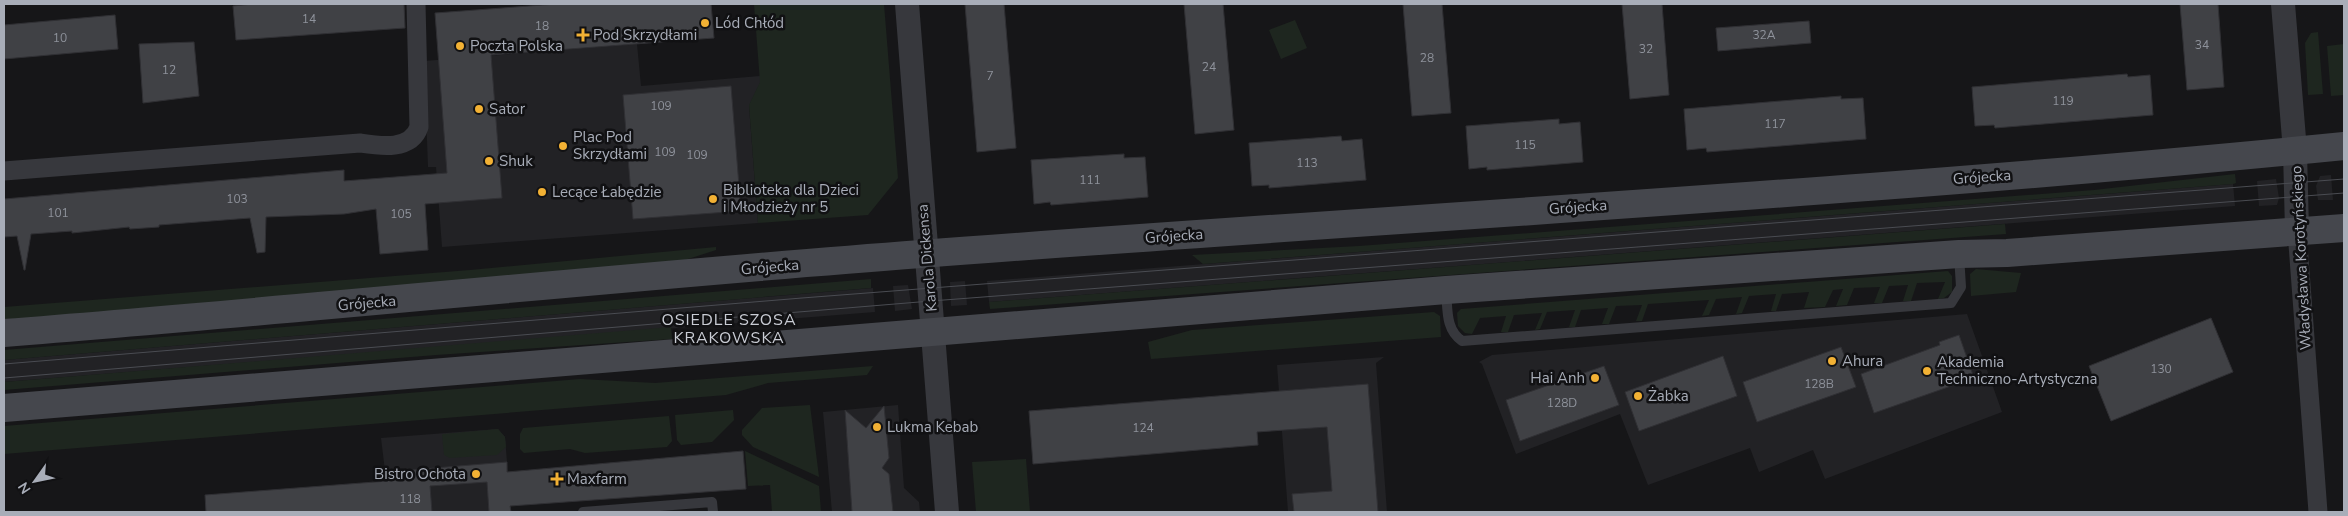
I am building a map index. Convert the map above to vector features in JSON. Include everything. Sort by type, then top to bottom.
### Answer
[{"type":"main road","name":"Grójecka","points":[[4,333],[927,254],[1812,190],[2344,146]]},
{"type":"main road","points":[[4,408],[1446,290],[1959,254],[2007,253],[2344,228]]},
{"type":"street","points":[[4,171],[360,143],[379,146],[409,142],[416,136],[418,128],[416,4]]},
{"type":"street","name":"Karola Dickensa","points":[[907,4],[947,512]]},
{"type":"street","name":"Władysława Korotyńskiego","points":[[2283,4],[2295,151],[2298,231],[2318,512]]},
{"type":"lane","points":[[1446,290],[1449,327],[1454,336],[1462,341],[1951,303],[1962,287],[1959,254]]},
{"type":"lane","points":[[583,512],[712,502],[713,512]]},
{"type":"shaded area","points":[[754,4],[884,4],[898,178],[868,215],[758,223],[749,105],[760,82]]},
{"type":"shaded area","points":[[1295,20],[1307,48],[1281,59],[1269,30]]},
{"type":"shaded area","points":[[2318,32],[2323,94],[2308,95],[2305,43],[2311,33]]},
{"type":"shaded area","points":[[637,44],[641,86],[760,76],[760,83],[749,106],[758,223],[442,247],[436,167],[428,167],[424,61]]},
{"type":"shaded area","points":[[2344,44],[2344,95],[2331,96],[2327,46]]},
{"type":"shaded area","points":[[2235,174],[2236,183],[2233,184],[1203,264],[1192,255],[1359,246],[2094,190]]},
{"type":"shaded area","points":[[2331,175],[2333,200],[2318,200],[2316,186],[2320,176]]},
{"type":"shaded area","points":[[2276,179],[2279,198],[2277,205],[2259,206],[2257,181]]},
{"type":"shaded area","points":[[2233,184],[2235,206],[989,302],[987,281]]},
{"type":"shaded area","points":[[2005,224],[2006,234],[990,309],[989,302]]},
{"type":"shaded area","points":[[716,247],[716,250],[682,261],[4,321],[4,307],[470,270]]},
{"type":"shaded area","points":[[1976,269],[2021,273],[2016,292],[1971,296],[1970,274]]},
{"type":"shaded area","points":[[1948,271],[1952,276],[1952,292],[1944,298],[1938,299],[1945,282],[1917,283],[1911,301],[1903,301],[1908,285],[1889,286],[1882,303],[1874,303],[1880,287],[1854,288],[1847,305],[1836,306],[1843,289],[1833,290],[1825,307],[1804,308],[1809,292],[1782,294],[1776,311],[1771,311],[1776,294],[1749,296],[1742,313],[1736,314],[1742,297],[1716,299],[1709,315],[1702,316],[1709,300],[1648,304],[1642,321],[1636,321],[1642,305],[1616,306],[1609,324],[1602,324],[1608,308],[1581,310],[1575,327],[1569,327],[1575,310],[1547,312],[1540,329],[1535,330],[1542,313],[1514,315],[1508,332],[1501,332],[1506,316],[1480,318],[1472,334],[1465,333],[1458,326],[1457,313],[1461,309]]},
{"type":"shaded area","points":[[871,279],[871,288],[4,360],[4,350]]},
{"type":"shaded area","points":[[965,281],[967,305],[951,306],[950,282]]},
{"type":"shaded area","points":[[908,285],[912,309],[895,311],[893,286]]},
{"type":"shaded area","points":[[873,288],[875,312],[4,382],[4,360]]},
{"type":"shaded area","points":[[1434,312],[1440,316],[1441,337],[1151,359],[1148,342],[1192,330]]},
{"type":"shaded area","points":[[1967,314],[2002,412],[1825,479],[1813,450],[1759,472],[1750,448],[1648,485],[1620,414],[1516,454],[1482,364],[1479,362],[1492,355]]},
{"type":"shaded area","points":[[671,327],[672,339],[436,355],[4,390],[4,382]]},
{"type":"shaded area","points":[[1384,357],[1376,363],[1387,512],[1288,512],[1277,365]]},
{"type":"shaded area","points":[[873,366],[867,375],[768,383],[726,395],[4,454],[4,426],[580,379],[655,383]]},
{"type":"shaded area","points":[[810,405],[819,477],[753,447],[742,435],[742,430],[762,408]]},
{"type":"shaded area","points":[[898,405],[904,488],[919,502],[920,512],[832,512],[823,412]]},
{"type":"shaded area","points":[[733,410],[734,420],[712,442],[681,445],[677,440],[675,415]]},
{"type":"shaded area","points":[[669,416],[672,441],[667,447],[585,453],[570,449],[524,453],[520,449],[520,434],[523,428]]},
{"type":"shaded area","points":[[498,429],[505,437],[511,512],[390,512],[381,438]]},
{"type":"shaded area","points":[[498,429],[505,437],[506,447],[497,455],[450,458],[444,455],[443,434]]},
{"type":"shaded area","points":[[745,451],[819,486],[821,512],[772,512],[770,485],[748,486]]},
{"type":"shaded area","points":[[1026,459],[1030,512],[976,512],[972,462]]},
{"type":"building","points":[[253,4],[404,4],[405,28],[236,40],[233,6]]},
{"type":"building","points":[[556,4],[711,4],[714,38],[491,55],[502,198],[425,204],[428,250],[380,254],[376,209],[344,214],[266,217],[265,252],[257,253],[250,218],[159,225],[159,227],[130,229],[129,227],[72,233],[72,231],[31,234],[25,270],[17,236],[4,237],[4,199],[344,170],[344,181],[447,173],[435,13]]},
{"type":"building","points":[[965,4],[1004,4],[1016,148],[977,152]]},
{"type":"building","points":[[1184,4],[1223,4],[1234,130],[1195,134]]},
{"type":"building","points":[[1403,4],[1442,4],[1451,113],[1412,116]]},
{"type":"building","points":[[1622,4],[1662,4],[1669,95],[1630,99]]},
{"type":"building","points":[[2180,4],[2218,4],[2224,87],[2187,90]]},
{"type":"building","points":[[115,15],[118,49],[4,59],[4,25]]},
{"type":"building","points":[[1809,21],[1811,43],[1718,51],[1716,28]]},
{"type":"building","points":[[194,42],[199,96],[143,103],[139,44]]},
{"type":"building","points":[[2127,74],[2128,77],[2150,75],[2153,115],[1995,128],[1994,125],[1975,126],[1972,87]]},
{"type":"building","points":[[731,86],[741,211],[633,219],[623,95]]},
{"type":"building","points":[[1841,96],[1841,99],[1863,98],[1866,139],[1707,152],[1706,148],[1687,150],[1684,109]]},
{"type":"building","points":[[1559,119],[1559,124],[1580,122],[1583,162],[1487,170],[1487,167],[1469,169],[1466,126]]},
{"type":"building","points":[[1341,136],[1342,141],[1362,139],[1366,180],[1269,188],[1269,185],[1252,186],[1249,143]]},
{"type":"building","points":[[1124,154],[1124,158],[1145,157],[1148,197],[1051,205],[1050,202],[1034,204],[1031,160]]},
{"type":"building","points":[[2211,318],[2233,372],[2111,421],[2089,366]]},
{"type":"building","points":[[1959,335],[1974,378],[1874,413],[1861,374],[1940,345],[1939,342]]},
{"type":"building","points":[[1841,347],[1856,387],[1757,422],[1743,382]]},
{"type":"building","points":[[1723,356],[1737,396],[1639,431],[1625,392]]},
{"type":"building","points":[[1604,366],[1619,405],[1520,441],[1506,400]]},
{"type":"building","points":[[1368,384],[1378,512],[1294,512],[1292,494],[1332,491],[1327,427],[1257,432],[1258,445],[1033,464],[1029,411]]},
{"type":"building","points":[[884,406],[889,458],[882,468],[889,474],[893,512],[852,512],[845,410],[866,428]]},
{"type":"building","points":[[743,451],[746,489],[510,506],[511,512],[489,512],[487,482],[430,486],[432,512],[206,512],[205,495],[388,481],[387,472],[507,462],[507,472]]},
{"type":"tram line","points":[[4,364],[802,298],[2344,179]]},
{"type":"tram line","points":[[4,378],[931,301],[2344,193]]},
{"type":"place","name":"Lód Chłód","points":[[705,23]]},
{"type":"place","name":"Pod Skrzydłami","points":[[583,35]]},
{"type":"place","name":"Poczta Polska","points":[[460,46]]},
{"type":"place","name":"Sator","points":[[479,109]]},
{"type":"place","name":"Plac Pod Skrzydłami","points":[[563,146]]},
{"type":"place","name":"Shuk","points":[[489,161]]},
{"type":"place","name":"Lecące Łabędzie","points":[[542,192]]},
{"type":"place","name":"Biblioteka dla Dzieci i Młodzieży nr 5","points":[[713,199]]},
{"type":"place","name":"Ahura","points":[[1832,361]]},
{"type":"place","name":"Akademia Techniczno-Artystyczna","points":[[1927,371]]},
{"type":"place","name":"Hai Anh","points":[[1595,378]]},
{"type":"place","name":"Żabka","points":[[1638,396]]},
{"type":"place","name":"Lukma Kebab","points":[[877,427]]},
{"type":"place","name":"Bistro Ochota","points":[[476,474]]},
{"type":"place","name":"Maxfarm","points":[[557,479]]},
{"type":"district","name":"OSIEDLE SZOSA KRAKOWSKA","points":[[729,329]]}]
